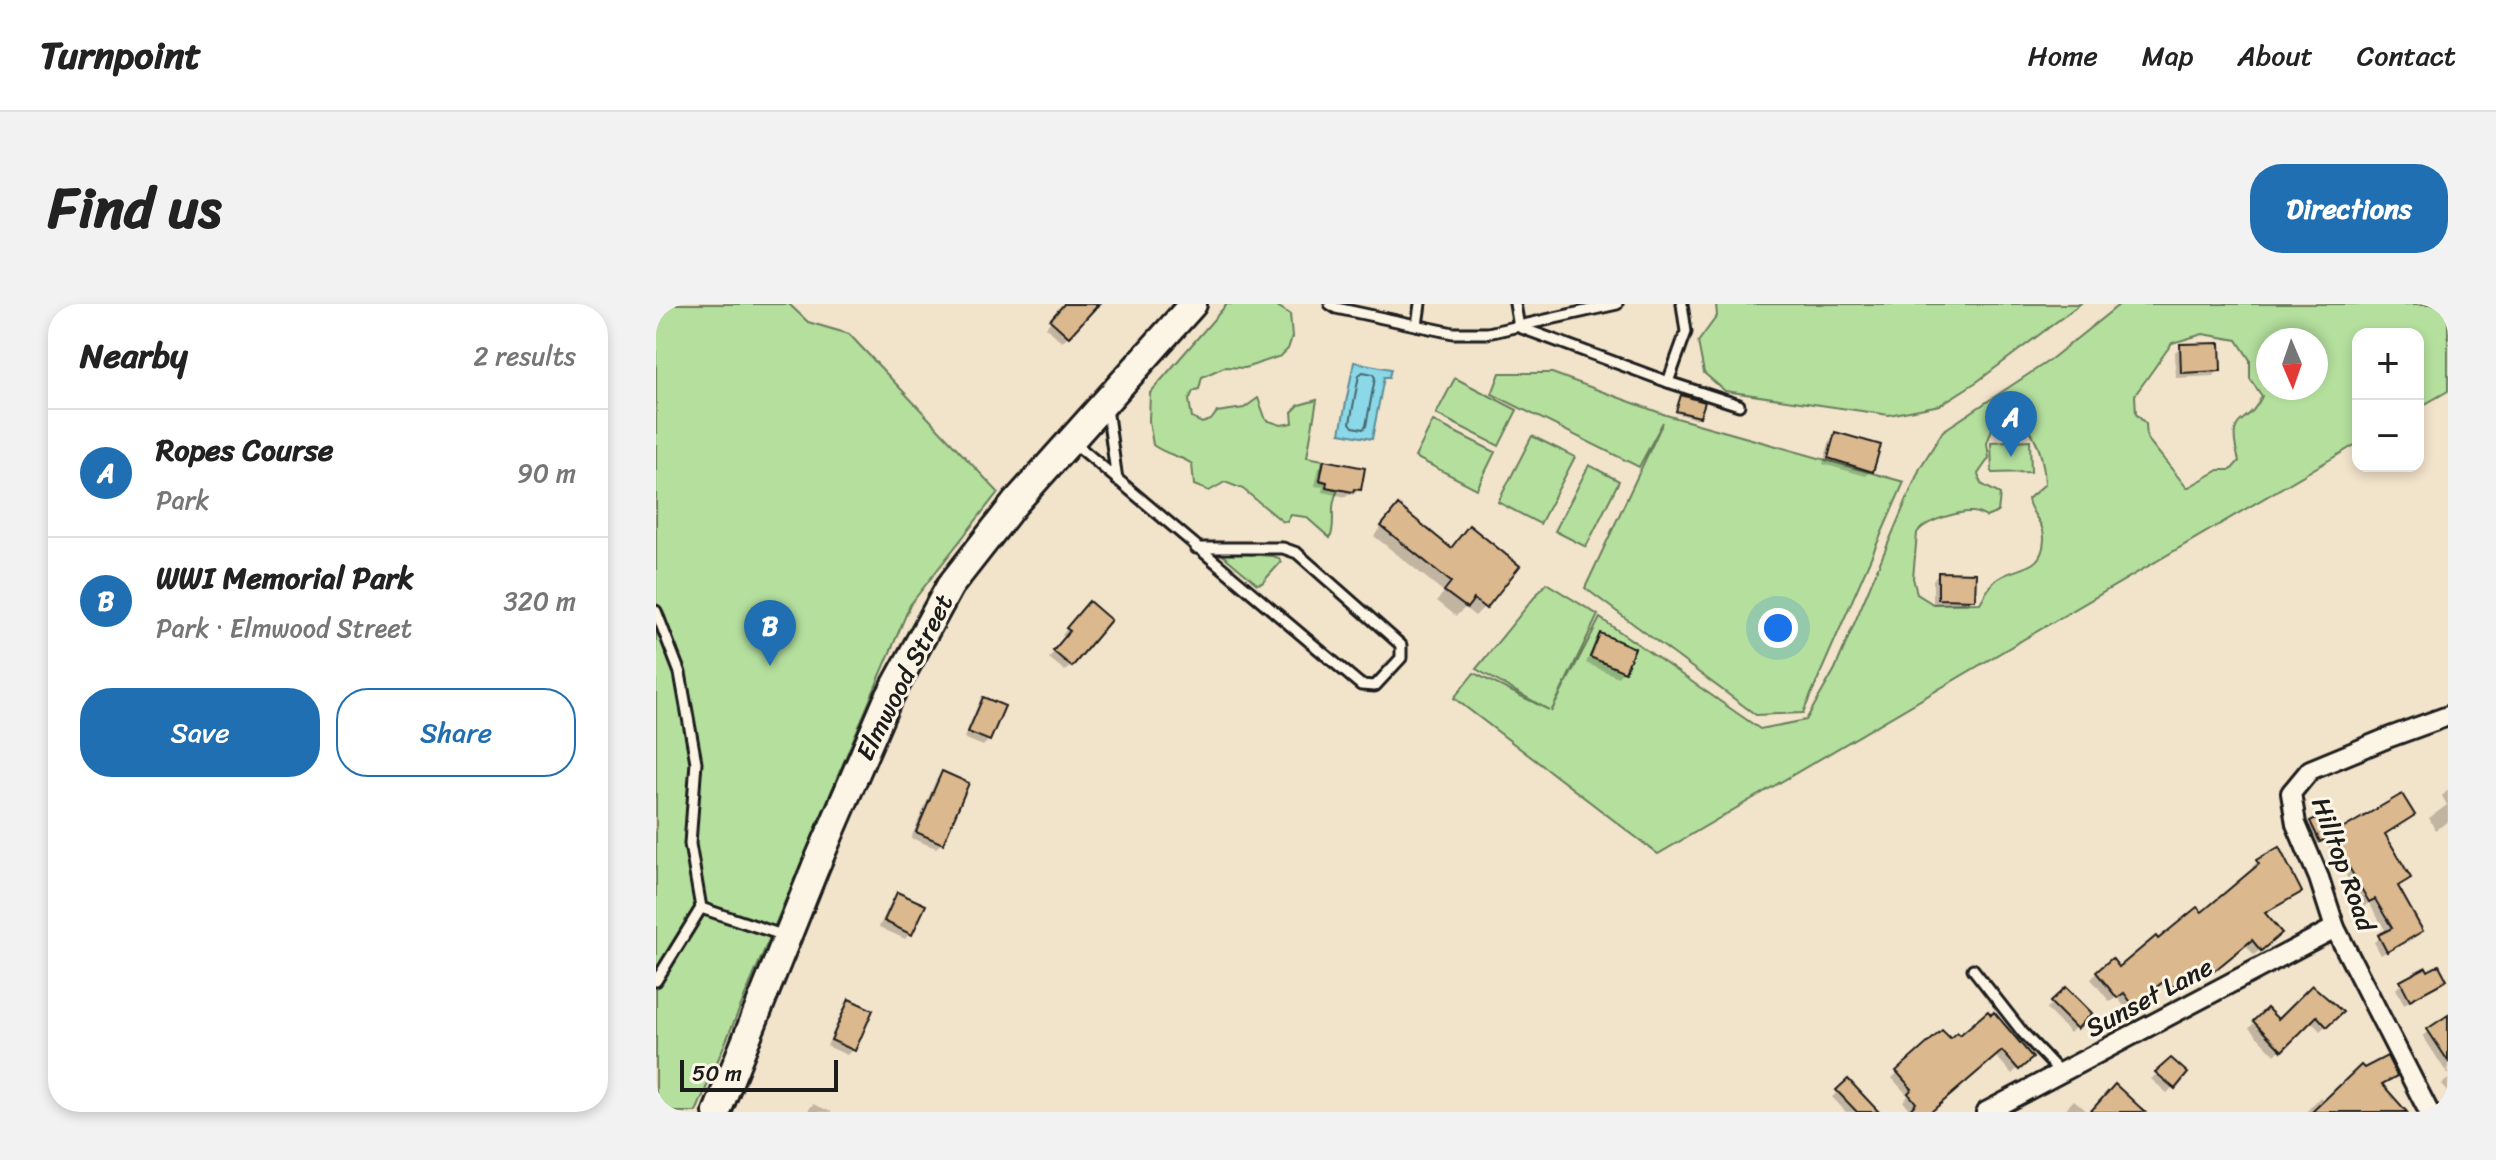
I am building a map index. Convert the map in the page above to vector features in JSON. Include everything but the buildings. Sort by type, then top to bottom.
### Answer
[{"type":"main road","name":"Elmwood Street","points":[[717,1112],[887,701],[950,586],[1015,503],[1193,304]]},
{"type":"street","name":"Hilltop Road","points":[[2429,1112],[2335,928],[2319,878],[2296,824],[2291,793],[2310,770],[2448,716]]},
{"type":"street","name":"Sunset Lane","points":[[1986,1112],[2335,928]]},
{"type":"lane","points":[[1330,304],[1336,308],[1453,333],[1488,333],[1617,304]]},
{"type":"lane","points":[[1515,304],[1519,327]]},
{"type":"lane","points":[[1668,382],[1686,332],[1682,304]]},
{"type":"lane","points":[[1417,325],[1418,305]]},
{"type":"lane","points":[[1519,327],[1739,405]]},
{"type":"lane","points":[[1107,399],[1109,436],[1117,480]]},
{"type":"lane","points":[[1071,440],[1196,548],[1361,685],[1375,686],[1401,658],[1401,645],[1297,553],[1283,548],[1196,548]]},
{"type":"lane","points":[[656,611],[680,673],[696,762],[690,844],[701,908],[656,981]]},
{"type":"lane","points":[[701,908],[788,938]]},
{"type":"lane","points":[[1973,969],[2023,1033],[2061,1073]]},
{"type":"green space","points":[[656,304],[789,304],[808,322],[849,334],[998,492],[910,605],[696,1112],[656,1112]]},
{"type":"green space","points":[[1227,304],[1274,304],[1290,314],[1292,337],[1288,349],[1281,356],[1245,368],[1224,367],[1202,377],[1199,389],[1193,391],[1189,400],[1192,418],[1202,423],[1211,420],[1217,412],[1244,408],[1258,398],[1266,420],[1281,425],[1293,423],[1292,412],[1299,405],[1317,400],[1307,457],[1323,460],[1320,481],[1338,490],[1330,538],[1306,517],[1291,515],[1287,522],[1282,521],[1243,489],[1225,482],[1209,491],[1194,485],[1192,464],[1153,445],[1149,421],[1150,393]]},
{"type":"green space","points":[[1716,304],[2080,304],[1978,381],[1940,405],[1889,415],[1725,391],[1704,373],[1698,342],[1717,316]]},
{"type":"green space","points":[[2120,304],[2448,304],[2448,391],[2424,405],[2424,328],[2352,328],[2352,447],[1658,854],[1454,698],[1474,673],[1549,710],[1476,669],[1546,583],[1598,615],[1551,712],[1600,618],[1760,729],[1806,720],[1835,669],[1920,468],[1943,431],[2050,360]],"holes":[[[2256,328],[2328,328],[2328,400],[2260,400],[2236,427],[2235,445],[2239,461],[2231,470],[2219,470],[2187,488],[2147,438],[2146,424],[2136,414],[2135,395],[2172,343],[2203,334],[2237,340],[2250,360],[2250,379],[2256,388]],[[2007,421],[2024,422],[2037,443],[2042,459],[2045,484],[2028,499],[2044,534],[2039,558],[1996,580],[1980,603],[1933,604],[1917,594],[1913,578],[1917,533],[1934,521],[1951,515],[1973,512],[1986,517],[1998,512],[2000,494],[1981,484],[1978,474],[1989,458],[1987,443],[1992,429]]]},
{"type":"green space","points":[[1500,373],[1552,373],[1666,415],[1904,482],[1803,713],[1756,715],[1585,588],[1663,422],[1639,467],[1492,394]]},
{"type":"green space","points":[[1455,378],[1517,410],[1499,446],[1436,414]]},
{"type":"green space","points":[[1433,421],[1495,452],[1477,489],[1415,457]]},
{"type":"green space","points":[[1532,436],[1575,457],[1540,524],[1498,502]]},
{"type":"green space","points":[[2030,440],[2031,472],[1992,473],[1991,442]]},
{"type":"green space","points":[[1589,465],[1619,481],[1586,547],[1555,531]]},
{"type":"green space","points":[[1219,552],[1272,556],[1281,562],[1262,583],[1257,584]]},
{"type":"water","points":[[1354,362],[1391,369],[1389,377],[1384,377],[1372,439],[1340,433]]},
{"type":"place","name":"Ropes Course","points":[[2011,457]]},
{"type":"place","name":"WWI Memorial Park","points":[[770,666]]}]
